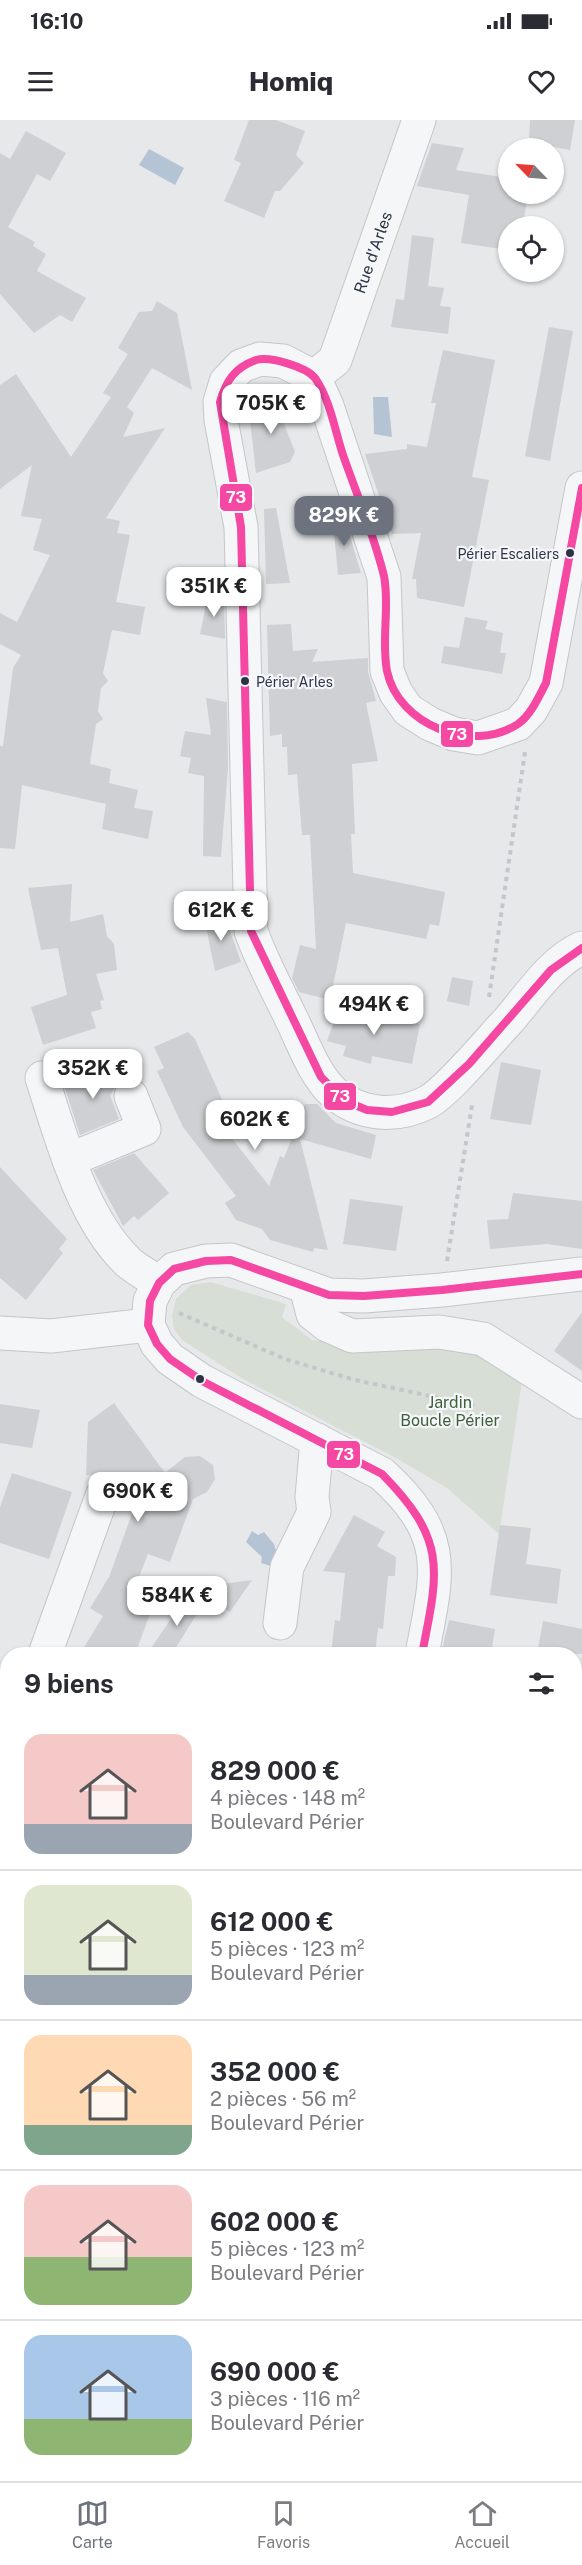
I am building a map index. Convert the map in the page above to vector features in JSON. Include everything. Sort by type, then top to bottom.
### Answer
[{"type":"street","name":"Rue d'Arles","points":[[314,377],[334,360],[418,120]]},
{"type":"street","points":[[582,488],[546,683],[531,710],[518,724],[478,738],[454,734],[430,724],[408,710],[396,693],[387,671],[384,577],[327,406],[314,377],[283,361],[260,359],[241,366],[226,382],[220,402],[241,527],[249,908],[252,931],[260,956],[318,1072],[333,1092],[372,1112],[393,1113],[411,1109],[430,1100],[481,1051],[559,964],[582,948]]},
{"type":"street","points":[[42,1078],[69,1160],[101,1228],[128,1262],[152,1303],[157,1344],[170,1359],[186,1370],[382,1474],[404,1494],[423,1519],[435,1556],[434,1594],[423,1647]]},
{"type":"street","points":[[69,1160],[144,1129],[130,1096]]},
{"type":"street","points":[[0,1333],[51,1336],[152,1303],[174,1269],[193,1262],[231,1260],[329,1295],[364,1296],[582,1274]]},
{"type":"street","points":[[306,1287],[313,1314],[327,1325],[352,1336],[439,1332],[483,1338],[582,1402]]},
{"type":"street","points":[[280,1623],[287,1567],[314,1512],[312,1497],[317,1440]]},
{"type":"street","points":[[48,1647],[102,1496]]},
{"type":"path","points":[[152,1303],[285,1359],[356,1380],[477,1406]]},
{"type":"green space","name":"Jardin Boucle Périer","points":[[211,1282],[286,1304],[282,1317],[312,1340],[353,1345],[478,1348],[523,1375],[499,1534],[447,1488],[396,1458],[243,1379],[182,1340],[174,1329],[172,1315],[176,1299],[191,1285]]},
{"type":"water","points":[[149,149],[184,168],[175,185],[139,165]]},
{"type":"water","points":[[373,397],[388,397],[392,437],[374,434]]},
{"type":"water","points":[[252,1531],[258,1535],[264,1532],[274,1544],[278,1557],[271,1566],[261,1563],[262,1557],[246,1542]]},
{"type":"building","points":[[249,120],[276,120],[305,131],[296,155],[304,163],[280,191],[275,191],[264,218],[224,201],[241,163],[234,160]]},
{"type":"building","points":[[530,120],[575,120],[570,150],[564,149],[564,138],[529,138]]},
{"type":"building","points":[[26,131],[66,153],[50,181],[37,174],[8,227],[35,242],[33,246],[46,254],[37,271],[86,298],[72,322],[60,315],[34,333],[0,294],[0,153],[10,159]]},
{"type":"building","points":[[432,143],[464,148],[456,170],[498,176],[498,204],[526,204],[524,216],[498,216],[498,249],[461,243],[469,195],[417,186]]},
{"type":"building","points":[[412,235],[434,238],[428,286],[444,288],[440,306],[451,307],[448,334],[391,327],[396,299],[404,300]]},
{"type":"building","points":[[157,301],[177,313],[192,390],[152,368],[127,407],[134,413],[123,437],[165,428],[106,518],[120,521],[117,533],[130,535],[116,602],[145,607],[140,635],[112,630],[103,673],[108,681],[101,688],[98,711],[103,719],[96,724],[90,764],[111,769],[109,783],[138,790],[134,808],[153,811],[148,839],[102,829],[106,804],[22,785],[15,849],[0,848],[0,746],[3,746],[13,668],[21,655],[0,644],[0,613],[17,622],[50,555],[33,550],[42,519],[21,516],[32,465],[0,489],[0,385],[16,374],[71,457],[111,397],[103,393],[128,354],[118,348],[139,312],[152,311]]},
{"type":"building","points":[[549,327],[573,331],[550,461],[525,456]]},
{"type":"building","points":[[443,350],[495,360],[472,477],[489,480],[464,607],[417,598],[416,579],[412,579],[421,533],[392,534],[365,454],[407,449],[407,444],[427,447],[436,403],[431,403]]},
{"type":"building","points":[[294,393],[286,408],[291,411],[284,424],[295,452],[290,462],[256,473],[249,411]]},
{"type":"building","points":[[276,508],[290,583],[266,584],[264,509]]},
{"type":"building","points":[[342,510],[361,573],[338,575],[332,512]]},
{"type":"building","points":[[208,595],[224,597],[225,639],[200,634]]},
{"type":"building","points":[[465,617],[488,621],[485,629],[503,633],[500,653],[506,653],[502,674],[441,663],[444,646],[459,648]]},
{"type":"building","points":[[291,624],[293,651],[318,649],[312,662],[368,658],[368,672],[376,701],[366,703],[378,761],[352,764],[355,834],[351,834],[353,873],[445,892],[439,926],[430,924],[426,939],[346,923],[330,1000],[299,992],[292,978],[300,945],[316,949],[310,835],[302,835],[297,774],[288,775],[287,747],[282,747],[282,734],[270,736],[267,625]]},
{"type":"building","points":[[206,698],[227,702],[228,768],[221,857],[203,856],[204,776],[188,773],[191,758],[180,756],[185,731],[211,735]]},
{"type":"building","points":[[72,884],[70,922],[103,914],[107,936],[114,944],[117,970],[96,974],[104,1000],[100,1001],[102,1009],[91,1012],[96,1028],[43,1045],[31,1007],[67,995],[58,948],[41,950],[28,888]]},
{"type":"building","points":[[224,914],[241,962],[215,971],[204,917]]},
{"type":"building","points":[[452,977],[473,981],[469,1006],[447,1001]]},
{"type":"building","points":[[339,1007],[420,1024],[412,1064],[372,1056],[371,1064],[343,1056],[346,1046],[327,1041]]},
{"type":"building","points":[[188,1032],[195,1039],[224,1104],[210,1110],[269,1186],[280,1156],[284,1158],[305,1104],[317,1104],[336,1123],[376,1135],[371,1159],[300,1139],[328,1250],[314,1248],[313,1252],[270,1240],[262,1229],[236,1220],[225,1203],[236,1196],[183,1127],[157,1071],[164,1068],[154,1047]]},
{"type":"building","points":[[501,1062],[541,1070],[531,1125],[490,1119]]},
{"type":"building","points":[[112,1065],[119,1082],[110,1095],[119,1119],[80,1135],[64,1085]]},
{"type":"building","points":[[134,1153],[169,1193],[138,1220],[134,1216],[123,1226],[93,1170]]},
{"type":"building","points":[[0,1167],[67,1239],[59,1249],[63,1253],[26,1300],[0,1278]]},
{"type":"building","points":[[513,1193],[582,1201],[582,1249],[547,1244],[490,1249],[487,1220],[508,1219]]},
{"type":"building","points":[[350,1199],[403,1206],[396,1251],[343,1244]]},
{"type":"building","points":[[582,1312],[582,1371],[554,1351]]},
{"type":"building","points":[[114,1403],[165,1473],[185,1457],[200,1456],[213,1465],[215,1479],[207,1492],[193,1499],[170,1562],[148,1554],[129,1602],[150,1614],[138,1647],[84,1647],[103,1616],[90,1608],[109,1577],[145,1478],[86,1475],[88,1422]]},
{"type":"building","points":[[0,1404],[40,1410],[32,1448],[0,1443]]},
{"type":"building","points":[[12,1473],[72,1492],[49,1559],[0,1543],[0,1507]]},
{"type":"building","points":[[354,1515],[385,1532],[377,1546],[396,1557],[395,1576],[388,1576],[383,1629],[378,1628],[376,1647],[332,1647],[335,1620],[340,1621],[345,1573],[323,1571]]},
{"type":"building","points":[[500,1525],[531,1528],[526,1564],[561,1569],[557,1604],[490,1595]]},
{"type":"building","points":[[252,1580],[230,1612],[194,1588]]},
{"type":"building","points":[[188,1594],[203,1604],[176,1647],[152,1647]]},
{"type":"building","points":[[449,1620],[495,1629],[492,1647],[443,1647]]},
{"type":"building","points":[[543,1621],[582,1629],[582,1647],[538,1647]]},
{"type":"transit line","name":"73","points":[[582,488],[546,683],[531,710],[518,724],[500,733],[480,736],[459,735],[439,729],[421,719],[406,706],[394,690],[385,659],[386,587],[384,576],[328,405],[315,378],[304,370],[287,363],[256,360],[248,363],[232,376],[220,402],[241,527],[251,931],[321,1077],[345,1101],[367,1110],[392,1112],[428,1102],[469,1064],[551,970],[582,948]]},
{"type":"transit line","name":"73","points":[[423,1647],[432,1599],[433,1557],[428,1538],[418,1518],[403,1497],[382,1474],[202,1381],[170,1359],[157,1344],[148,1325],[150,1301],[159,1283],[174,1269],[206,1261],[231,1260],[329,1295],[364,1296],[442,1290],[582,1274]]},
{"type":"place","name":"Périer Escaliers","points":[[570,553]]},
{"type":"place","name":"Périer Arles","points":[[245,681]]}]
